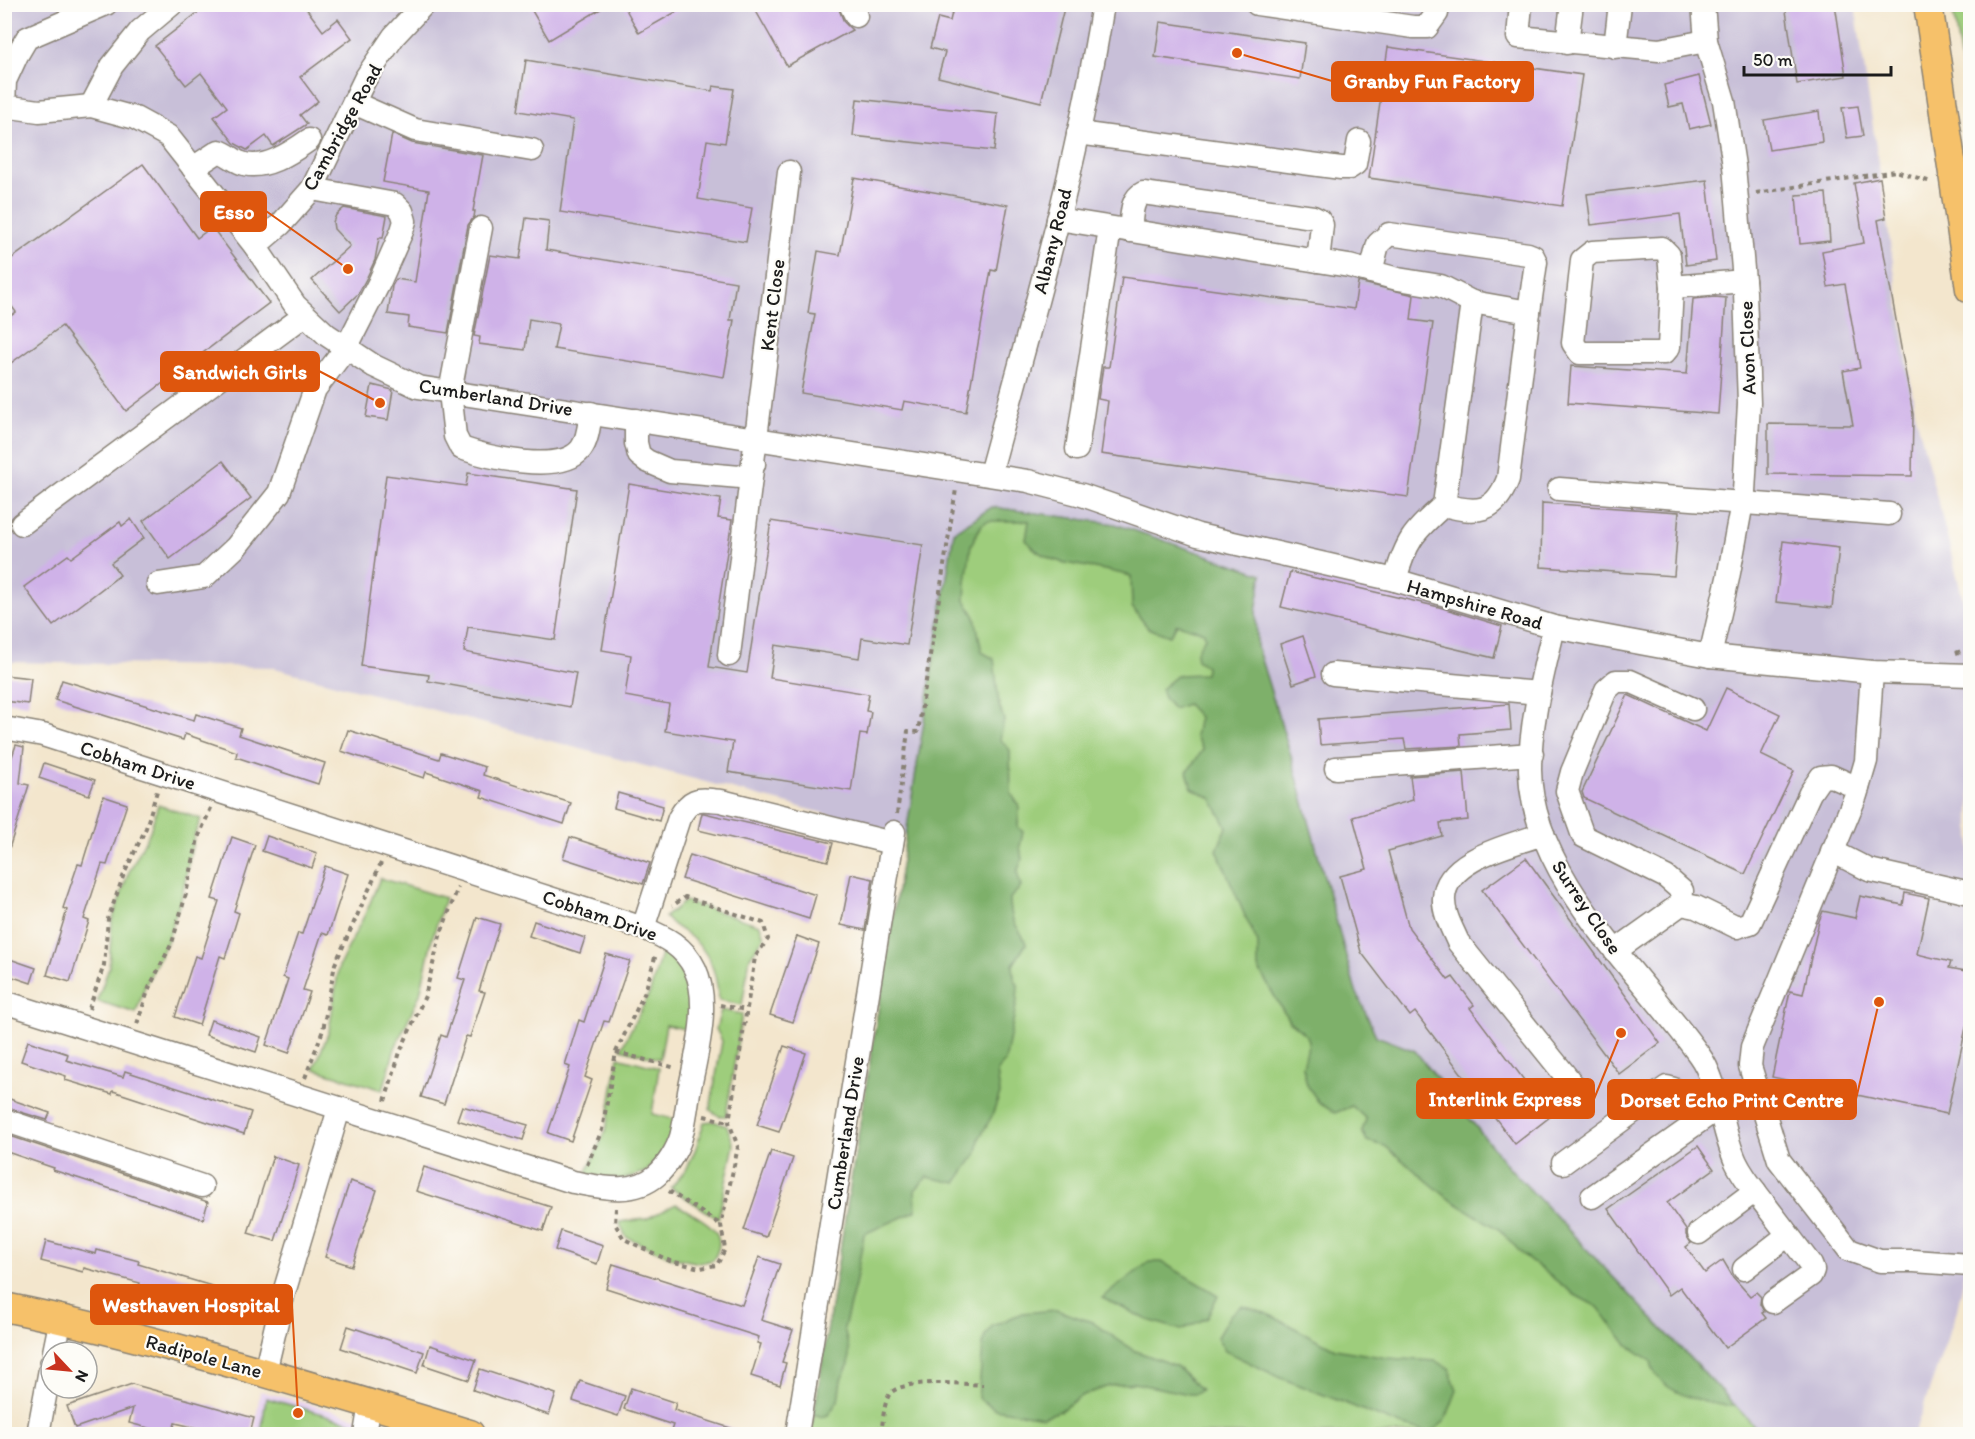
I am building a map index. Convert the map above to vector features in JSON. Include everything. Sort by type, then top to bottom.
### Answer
[{"type":"main road","points":[[1928,4],[1971,289]]},
{"type":"main road","name":"Radipole Lane","points":[[4,1306],[61,1318],[265,1372],[470,1434]]},
{"type":"street","points":[[4,106],[5,81],[27,38],[106,4]]},
{"type":"street","points":[[91,106],[112,66],[140,31],[172,4]]},
{"type":"street","name":"Cambridge Road","points":[[255,246],[281,224],[312,189],[365,80],[394,36],[424,4]]},
{"type":"street","name":"Albany Road","points":[[990,474],[1058,219],[1092,78],[1104,4]]},
{"type":"street","points":[[1257,4],[1413,27],[1427,27],[1437,13],[1438,4]]},
{"type":"street","points":[[1521,4],[1518,37],[1659,50],[1706,41]]},
{"type":"street","points":[[1567,42],[1572,4]]},
{"type":"street","points":[[1615,47],[1620,4]]},
{"type":"street","name":"Avon Close","points":[[1703,4],[1706,41],[1724,101],[1737,195],[1744,281],[1749,403],[1742,501],[1728,578],[1710,656]]},
{"type":"street","points":[[354,103],[415,130],[532,150]]},
{"type":"street","name":"Cumberland Drive","points":[[4,106],[39,111],[91,106],[135,118],[168,136],[255,246],[295,305],[327,335],[346,348],[374,366],[418,387],[990,474]]},
{"type":"street","points":[[1078,133],[1341,168],[1349,168],[1355,164],[1359,141]]},
{"type":"street","points":[[193,168],[219,151],[250,166],[263,164],[285,157],[309,140]]},
{"type":"street","name":"Kent Close","points":[[729,655],[789,172]]},
{"type":"street","points":[[158,584],[204,577],[236,547],[279,493],[315,389],[346,348],[380,283],[405,221],[402,212],[395,204],[312,189]]},
{"type":"street","points":[[1077,449],[1120,230],[1138,195],[1143,193],[1313,217],[1322,225],[1318,261]]},
{"type":"street","points":[[1058,219],[1318,261],[1441,286],[1472,302],[1529,312]]},
{"type":"street","points":[[481,228],[450,392],[455,436],[461,448],[489,456],[544,463],[569,458],[582,448],[591,413]]},
{"type":"street","points":[[1371,272],[1378,244],[1389,234],[1528,254],[1533,256],[1536,262],[1508,479],[1502,496],[1491,506],[1476,511],[1444,506]]},
{"type":"street","points":[[1662,248],[1669,255],[1672,287],[1671,338],[1669,347],[1664,353],[1580,353],[1573,344],[1582,260],[1592,252],[1662,248]]},
{"type":"street","points":[[1672,287],[1744,281]]},
{"type":"street","points":[[1395,580],[1402,553],[1410,540],[1427,520],[1444,506],[1472,302]]},
{"type":"street","points":[[22,524],[305,315]]},
{"type":"street","points":[[636,420],[636,443],[639,455],[660,468],[740,477],[749,472],[754,464]]},
{"type":"street","name":"Hampshire Road","points":[[990,474],[1082,495],[1198,535],[1395,580],[1554,627],[1710,656],[1872,672],[1971,675]]},
{"type":"street","points":[[1559,489],[1742,501],[1889,514]]},
{"type":"street","name":"Surrey Close","points":[[1554,627],[1535,712],[1530,771],[1537,819],[1560,872],[1616,951],[1701,1057],[1720,1108],[1724,1131],[1736,1163],[1813,1270],[1811,1275],[1773,1302]]},
{"type":"street","points":[[1872,672],[1866,761],[1858,788],[1752,1047],[1750,1066],[1779,1160],[1849,1250],[1880,1261],[1971,1265]]},
{"type":"street","points":[[1333,674],[1539,693]]},
{"type":"street","points":[[1681,904],[1682,891],[1666,877],[1583,836],[1567,791],[1572,772],[1606,690],[1616,681],[1630,681],[1693,709]]},
{"type":"street","name":"Cobham Drive","points":[[4,728],[43,735],[652,932],[670,940],[685,953],[696,971],[702,995],[701,1024],[681,1138],[670,1160],[656,1176],[633,1188],[603,1188],[579,1183],[4,1002]]},
{"type":"street","points":[[1336,768],[1532,754]]},
{"type":"street","points":[[1616,951],[1681,904],[1696,907],[1737,927],[1750,923],[1810,793],[1821,777],[1831,776],[1858,788]]},
{"type":"street","points":[[652,932],[680,818],[687,804],[698,799],[721,801],[893,837]]},
{"type":"street","points":[[1543,834],[1467,862],[1452,874],[1444,897],[1448,920],[1458,942],[1574,1086]]},
{"type":"street","name":"Cumberland Drive","points":[[797,1434],[893,837]]},
{"type":"street","points":[[1832,851],[1869,870],[1970,893]]},
{"type":"street","points":[[1563,1163],[1667,1088],[1674,1089],[1699,1121]]},
{"type":"street","points":[[1592,1197],[1720,1108]]},
{"type":"street","points":[[265,1372],[283,1296],[339,1109]]},
{"type":"street","points":[[4,1120],[202,1186]]},
{"type":"street","points":[[1699,1233],[1755,1191]]},
{"type":"street","points":[[1744,1269],[1788,1235]]},
{"type":"street","points":[[56,1340],[61,1318]]},
{"type":"street","points":[[38,1434],[44,1400]]},
{"type":"street","points":[[365,1434],[370,1404]]},
{"type":"path","points":[[1737,195],[1896,171],[1956,189]]},
{"type":"path","points":[[893,837],[908,731],[918,732],[959,470]]},
{"type":"path","points":[[83,1027],[104,965],[108,919],[124,874],[146,828],[162,773]]},
{"type":"path","points":[[131,1042],[149,988],[172,943],[186,894],[198,838],[218,791]]},
{"type":"path","points":[[298,1096],[323,1030],[335,964],[389,846]]},
{"type":"path","points":[[379,1121],[400,1052],[425,996],[440,936],[464,870]]},
{"type":"path","points":[[579,1183],[602,1130],[616,1052],[645,992],[652,932]]},
{"type":"path","points":[[616,1052],[693,1073]]},
{"type":"path","points":[[651,1179],[721,1225]]},
{"type":"path","points":[[881,1434],[888,1397],[896,1388],[912,1384],[983,1385]]},
{"type":"shaded area","points":[[5,5],[1855,5],[1915,412],[1970,627],[1970,1246],[1957,1310],[1914,1434],[1803,1434],[1794,1431],[1786,1434],[1762,1434],[1506,1164],[1426,1065],[1396,1043],[1376,1036],[1355,989],[1291,756],[1257,647],[1256,611],[1262,574],[1115,524],[992,507],[955,532],[906,835],[271,667],[5,662]]},
{"type":"shaded area","points":[[260,1391],[419,1434],[254,1434]]},
{"type":"green space","points":[[1952,5],[1970,5],[1970,119]]},
{"type":"green space","points":[[992,507],[1115,524],[1262,574],[1256,611],[1257,647],[1291,756],[1355,989],[1376,1036],[1415,1051],[1506,1164],[1762,1434],[811,1434],[954,532]]},
{"type":"green space","points":[[992,507],[1115,524],[1262,574],[1256,611],[1257,647],[1291,756],[1355,989],[1376,1036],[1415,1051],[1506,1164],[1735,1406],[1697,1400],[1672,1389],[1655,1372],[1651,1361],[1627,1345],[1598,1307],[1575,1295],[1522,1254],[1500,1230],[1449,1199],[1385,1146],[1367,1141],[1362,1131],[1366,1119],[1352,1106],[1335,1113],[1319,1103],[1307,1085],[1303,1067],[1309,1041],[1307,1036],[1289,1021],[1258,968],[1258,943],[1217,850],[1227,827],[1211,798],[1192,788],[1187,772],[1203,750],[1195,736],[1199,717],[1187,704],[1173,709],[1164,698],[1161,689],[1178,675],[1205,674],[1206,666],[1197,660],[1196,653],[1205,637],[1204,632],[1177,624],[1170,636],[1148,628],[1132,607],[1131,576],[1048,558],[1026,540],[1029,521],[987,521],[981,526],[971,545],[965,600],[975,617],[982,652],[994,659],[999,705],[1004,720],[1000,739],[1010,750],[1011,793],[1019,806],[1018,827],[1023,832],[1020,846],[1022,860],[1017,872],[1021,887],[1010,898],[1011,909],[1013,921],[1026,944],[1013,965],[1014,978],[1018,985],[1017,1001],[1005,1062],[997,1071],[1000,1094],[992,1116],[979,1139],[977,1153],[956,1183],[927,1177],[915,1190],[916,1211],[864,1234],[855,1285],[844,1328],[849,1350],[849,1364],[841,1380],[838,1401],[828,1415],[822,1417],[814,1414],[954,532]]},
{"type":"green space","points":[[158,805],[201,819],[194,836],[182,895],[167,942],[145,986],[136,1013],[97,1001],[109,967],[112,921],[128,874],[150,831]]},
{"type":"green space","points":[[380,878],[445,898],[432,939],[420,994],[395,1048],[383,1090],[314,1069],[329,1031],[339,966]]},
{"type":"green space","points":[[685,901],[760,925],[764,937],[750,957],[742,1005],[719,1000],[714,972],[707,955],[695,941],[665,917]]},
{"type":"green space","points":[[662,951],[679,964],[684,972],[692,1003],[690,1024],[684,1029],[666,1025],[660,1059],[621,1049],[650,992]]},
{"type":"green space","points":[[721,1010],[742,1014],[726,1116],[719,1116],[710,1110],[722,1041],[716,1029]]},
{"type":"green space","points":[[618,1057],[659,1068],[652,1114],[677,1120],[667,1150],[647,1171],[621,1180],[586,1174],[606,1130]]},
{"type":"green space","points":[[713,1121],[727,1126],[734,1145],[718,1219],[671,1188],[687,1168],[704,1122]]},
{"type":"green space","points":[[676,1204],[703,1220],[716,1233],[719,1240],[718,1249],[713,1260],[700,1263],[670,1257],[626,1237],[619,1222],[646,1219]]},
{"type":"green space","points":[[1149,1262],[1162,1262],[1218,1295],[1207,1318],[1181,1330],[1148,1320],[1102,1298]]},
{"type":"green space","points":[[1242,1306],[1268,1314],[1335,1349],[1387,1358],[1435,1361],[1449,1368],[1457,1390],[1445,1421],[1430,1433],[1403,1426],[1281,1378],[1225,1351],[1217,1337],[1230,1315]]},
{"type":"green space","points":[[1056,1310],[1092,1322],[1133,1350],[1176,1366],[1201,1390],[1195,1394],[1189,1394],[1134,1383],[1109,1386],[1081,1396],[1060,1411],[1043,1417],[995,1409],[978,1398],[984,1337],[992,1326],[1022,1313]]},
{"type":"green space","points":[[266,1398],[351,1422],[349,1434],[261,1434]]},
{"type":"building","points":[[209,4],[303,4],[323,31],[338,19],[352,38],[300,77],[318,101],[300,115],[307,124],[273,146],[266,136],[247,150],[234,143],[214,117],[227,107],[201,73],[186,85],[155,46]]},
{"type":"building","points":[[528,4],[609,4],[549,40]]},
{"type":"building","points":[[623,4],[690,4],[639,33]]},
{"type":"building","points":[[752,4],[837,4],[844,22],[852,30],[787,66]]},
{"type":"building","points":[[954,4],[982,10],[983,4],[1065,4],[1041,102],[938,77],[945,52],[930,48],[938,18],[950,21]]},
{"type":"building","points":[[1785,4],[1835,4],[1846,76],[1797,84]]},
{"type":"building","points":[[1160,22],[1305,43],[1300,79],[1155,57]]},
{"type":"building","points":[[1388,47],[1582,75],[1562,206],[1369,178]]},
{"type":"building","points":[[526,60],[712,91],[713,86],[734,89],[725,143],[707,140],[698,199],[752,208],[746,242],[560,212],[573,120],[518,111]]},
{"type":"building","points":[[1699,76],[1711,124],[1689,129],[1683,104],[1669,107],[1664,85]]},
{"type":"building","points":[[857,99],[998,114],[994,151],[853,136]]},
{"type":"building","points":[[1858,106],[1863,136],[1847,138],[1842,108]]},
{"type":"building","points":[[1819,111],[1822,142],[1769,150],[1764,120]]},
{"type":"building","points":[[392,134],[412,143],[483,155],[473,211],[475,211],[474,217],[468,225],[448,333],[408,327],[409,317],[388,314],[392,286],[396,279],[415,282],[429,190],[383,182]]},
{"type":"building","points":[[143,164],[197,238],[212,227],[269,303],[126,411],[62,326],[4,368],[4,321],[16,312],[4,296],[4,264]]},
{"type":"building","points":[[854,178],[1008,205],[996,271],[991,270],[966,412],[904,401],[902,410],[801,393],[815,314],[808,313],[818,251],[840,255]]},
{"type":"building","points":[[1880,178],[1886,218],[1878,220],[1913,414],[1912,476],[1768,474],[1768,424],[1853,425],[1843,371],[1860,368],[1845,284],[1828,287],[1822,251],[1864,243],[1854,183]]},
{"type":"building","points":[[1707,180],[1716,261],[1686,265],[1680,214],[1591,225],[1587,194]]},
{"type":"building","points":[[1826,193],[1830,241],[1800,244],[1796,195]]},
{"type":"building","points":[[344,208],[387,216],[383,238],[379,238],[375,260],[367,277],[358,294],[340,311],[312,280],[350,246],[334,229],[333,222],[336,215]]},
{"type":"building","points":[[526,218],[549,221],[546,250],[736,282],[730,320],[734,320],[724,377],[554,349],[559,324],[529,319],[525,350],[479,344],[480,337],[474,336],[490,255],[520,259]]},
{"type":"building","points":[[1122,277],[1354,309],[1358,282],[1414,295],[1411,320],[1433,323],[1408,497],[1101,454],[1108,401],[1098,399],[1103,367],[1109,367]]},
{"type":"building","points":[[1726,298],[1718,414],[1568,403],[1571,366],[1687,374],[1693,299]]},
{"type":"building","points":[[372,385],[393,390],[388,420],[366,417]]},
{"type":"building","points":[[223,461],[251,498],[170,559],[143,521]]},
{"type":"building","points":[[468,473],[577,489],[555,640],[468,627],[464,652],[576,673],[570,707],[428,681],[429,675],[361,666],[386,475],[466,486]]},
{"type":"building","points":[[629,484],[721,499],[718,518],[732,520],[709,667],[747,673],[771,521],[923,545],[907,645],[862,638],[859,658],[775,645],[770,678],[869,694],[866,711],[871,712],[867,735],[860,734],[851,791],[728,772],[733,742],[665,731],[669,704],[625,696],[631,655],[602,650]]},
{"type":"building","points":[[1542,503],[1679,512],[1674,576],[1541,567]]},
{"type":"building","points":[[131,519],[144,538],[111,563],[120,575],[53,626],[24,587],[68,555],[71,558],[120,522],[122,526]]},
{"type":"building","points":[[1783,541],[1839,548],[1832,608],[1776,602]]},
{"type":"building","points":[[1290,572],[1439,607],[1502,626],[1494,658],[1281,607]]},
{"type":"building","points":[[1303,636],[1316,676],[1293,684],[1280,644]]},
{"type":"building","points":[[4,675],[31,678],[28,704],[4,701]]},
{"type":"building","points":[[62,680],[194,720],[196,714],[241,728],[239,735],[325,763],[318,784],[236,757],[237,752],[185,734],[183,740],[55,700]]},
{"type":"building","points":[[1726,688],[1780,714],[1761,755],[1794,771],[1745,874],[1584,798],[1582,792],[1628,695],[1706,731]]},
{"type":"building","points":[[1509,704],[1511,730],[1460,734],[1461,746],[1406,749],[1404,739],[1320,745],[1318,719]]},
{"type":"building","points":[[348,730],[439,759],[441,753],[485,767],[483,775],[571,803],[564,824],[481,797],[483,791],[426,772],[424,778],[341,751]]},
{"type":"building","points":[[16,745],[24,747],[20,783],[29,785],[8,852],[4,852],[4,780]]},
{"type":"building","points":[[44,763],[95,780],[89,795],[39,778]]},
{"type":"building","points":[[1464,772],[1468,820],[1440,823],[1442,836],[1388,851],[1409,928],[1448,980],[1453,977],[1474,1005],[1470,1008],[1551,1116],[1515,1144],[1415,1012],[1410,1016],[1361,952],[1340,876],[1367,869],[1353,817],[1413,800],[1410,776]]},
{"type":"building","points":[[618,793],[663,806],[659,821],[614,808]]},
{"type":"building","points":[[103,796],[127,804],[107,865],[102,864],[84,919],[89,921],[70,982],[47,975],[67,910],[63,908],[78,864],[82,865]]},
{"type":"building","points":[[702,813],[833,843],[828,861],[698,830]]},
{"type":"building","points":[[267,836],[317,853],[312,868],[262,851]]},
{"type":"building","points":[[232,837],[255,845],[234,911],[239,913],[225,958],[220,956],[199,1025],[175,1017],[195,956],[201,958],[219,901],[212,899]]},
{"type":"building","points":[[570,837],[650,863],[643,884],[563,858]]},
{"type":"building","points":[[690,855],[816,895],[809,919],[682,879]]},
{"type":"building","points":[[1526,858],[1660,1043],[1619,1074],[1482,890]]},
{"type":"building","points":[[325,866],[348,874],[328,935],[322,933],[303,990],[310,992],[289,1053],[266,1045],[288,979],[283,977],[298,933],[302,934]]},
{"type":"building","points":[[851,874],[873,879],[865,930],[841,925]]},
{"type":"building","points":[[1905,893],[1929,898],[1917,954],[1951,962],[1949,968],[1971,972],[1971,1005],[1947,1114],[1772,1077],[1790,991],[1803,994],[1823,911],[1855,918],[1860,896],[1903,905]]},
{"type":"building","points":[[477,917],[500,924],[479,991],[485,992],[470,1037],[466,1036],[444,1104],[421,1097],[441,1035],[446,1037],[465,980],[458,978]]},
{"type":"building","points":[[534,921],[585,938],[580,953],[529,936]]},
{"type":"building","points":[[797,936],[819,944],[793,1022],[770,1015]]},
{"type":"building","points":[[606,954],[630,961],[609,1022],[604,1021],[585,1077],[592,1080],[571,1141],[548,1133],[570,1067],[565,1065],[579,1020],[584,1022]]},
{"type":"building","points":[[4,957],[36,968],[31,983],[4,974]]},
{"type":"building","points":[[211,1020],[261,1037],[256,1052],[206,1035]]},
{"type":"building","points":[[28,1041],[68,1054],[66,1060],[123,1077],[125,1071],[251,1112],[244,1134],[113,1091],[112,1094],[65,1080],[66,1076],[21,1061]]},
{"type":"building","points":[[784,1046],[806,1053],[779,1132],[757,1125]]},
{"type":"building","points":[[4,1097],[50,1113],[47,1120],[4,1107]]},
{"type":"building","points":[[462,1106],[528,1125],[523,1140],[457,1120]]},
{"type":"building","points":[[4,1134],[208,1202],[203,1219],[53,1170],[54,1168],[4,1151]]},
{"type":"building","points":[[1698,1146],[1714,1169],[1667,1203],[1686,1230],[1691,1243],[1686,1247],[1705,1273],[1723,1260],[1733,1277],[1750,1296],[1756,1292],[1761,1297],[1760,1304],[1764,1312],[1762,1313],[1766,1318],[1725,1348],[1680,1287],[1669,1295],[1608,1209]]},
{"type":"building","points":[[771,1151],[793,1158],[766,1237],[744,1230]]},
{"type":"building","points":[[273,1156],[299,1165],[275,1241],[248,1233]]},
{"type":"building","points":[[424,1167],[551,1207],[543,1231],[416,1191]]},
{"type":"building","points":[[350,1181],[377,1190],[352,1266],[325,1257]]},
{"type":"building","points":[[561,1231],[603,1245],[597,1264],[555,1250]]},
{"type":"building","points":[[46,1241],[96,1254],[97,1250],[139,1261],[138,1264],[222,1289],[216,1310],[139,1288],[140,1283],[84,1268],[83,1272],[41,1261]]},
{"type":"building","points":[[759,1257],[780,1264],[761,1320],[793,1330],[782,1362],[786,1363],[780,1385],[751,1376],[761,1344],[757,1343],[759,1337],[606,1288],[613,1264],[742,1305]]},
{"type":"building","points":[[348,1326],[424,1352],[417,1373],[341,1348]]},
{"type":"building","points":[[430,1345],[476,1360],[469,1380],[424,1365]]},
{"type":"building","points":[[480,1369],[556,1394],[549,1415],[473,1390]]},
{"type":"building","points":[[580,1381],[625,1396],[618,1416],[573,1401]]},
{"type":"building","points":[[132,1384],[254,1418],[250,1434],[224,1434],[175,1423],[172,1434],[129,1423],[133,1408],[75,1428],[67,1406],[85,1400],[99,1400],[99,1395]]},
{"type":"building","points":[[631,1388],[676,1403],[674,1410],[740,1431],[740,1434],[670,1434],[673,1425],[624,1409]]},
{"type":"place","name":"Granby Fun Factory","points":[[1237,53]]},
{"type":"place","name":"Esso","points":[[348,269]]},
{"type":"place","name":"Sandwich Girls","points":[[380,403]]},
{"type":"place","name":"Dorset Echo Print Centre","points":[[1879,1002]]},
{"type":"place","name":"Interlink Express","points":[[1621,1033]]},
{"type":"place","name":"Westhaven Hospital","points":[[298,1413]]}]
